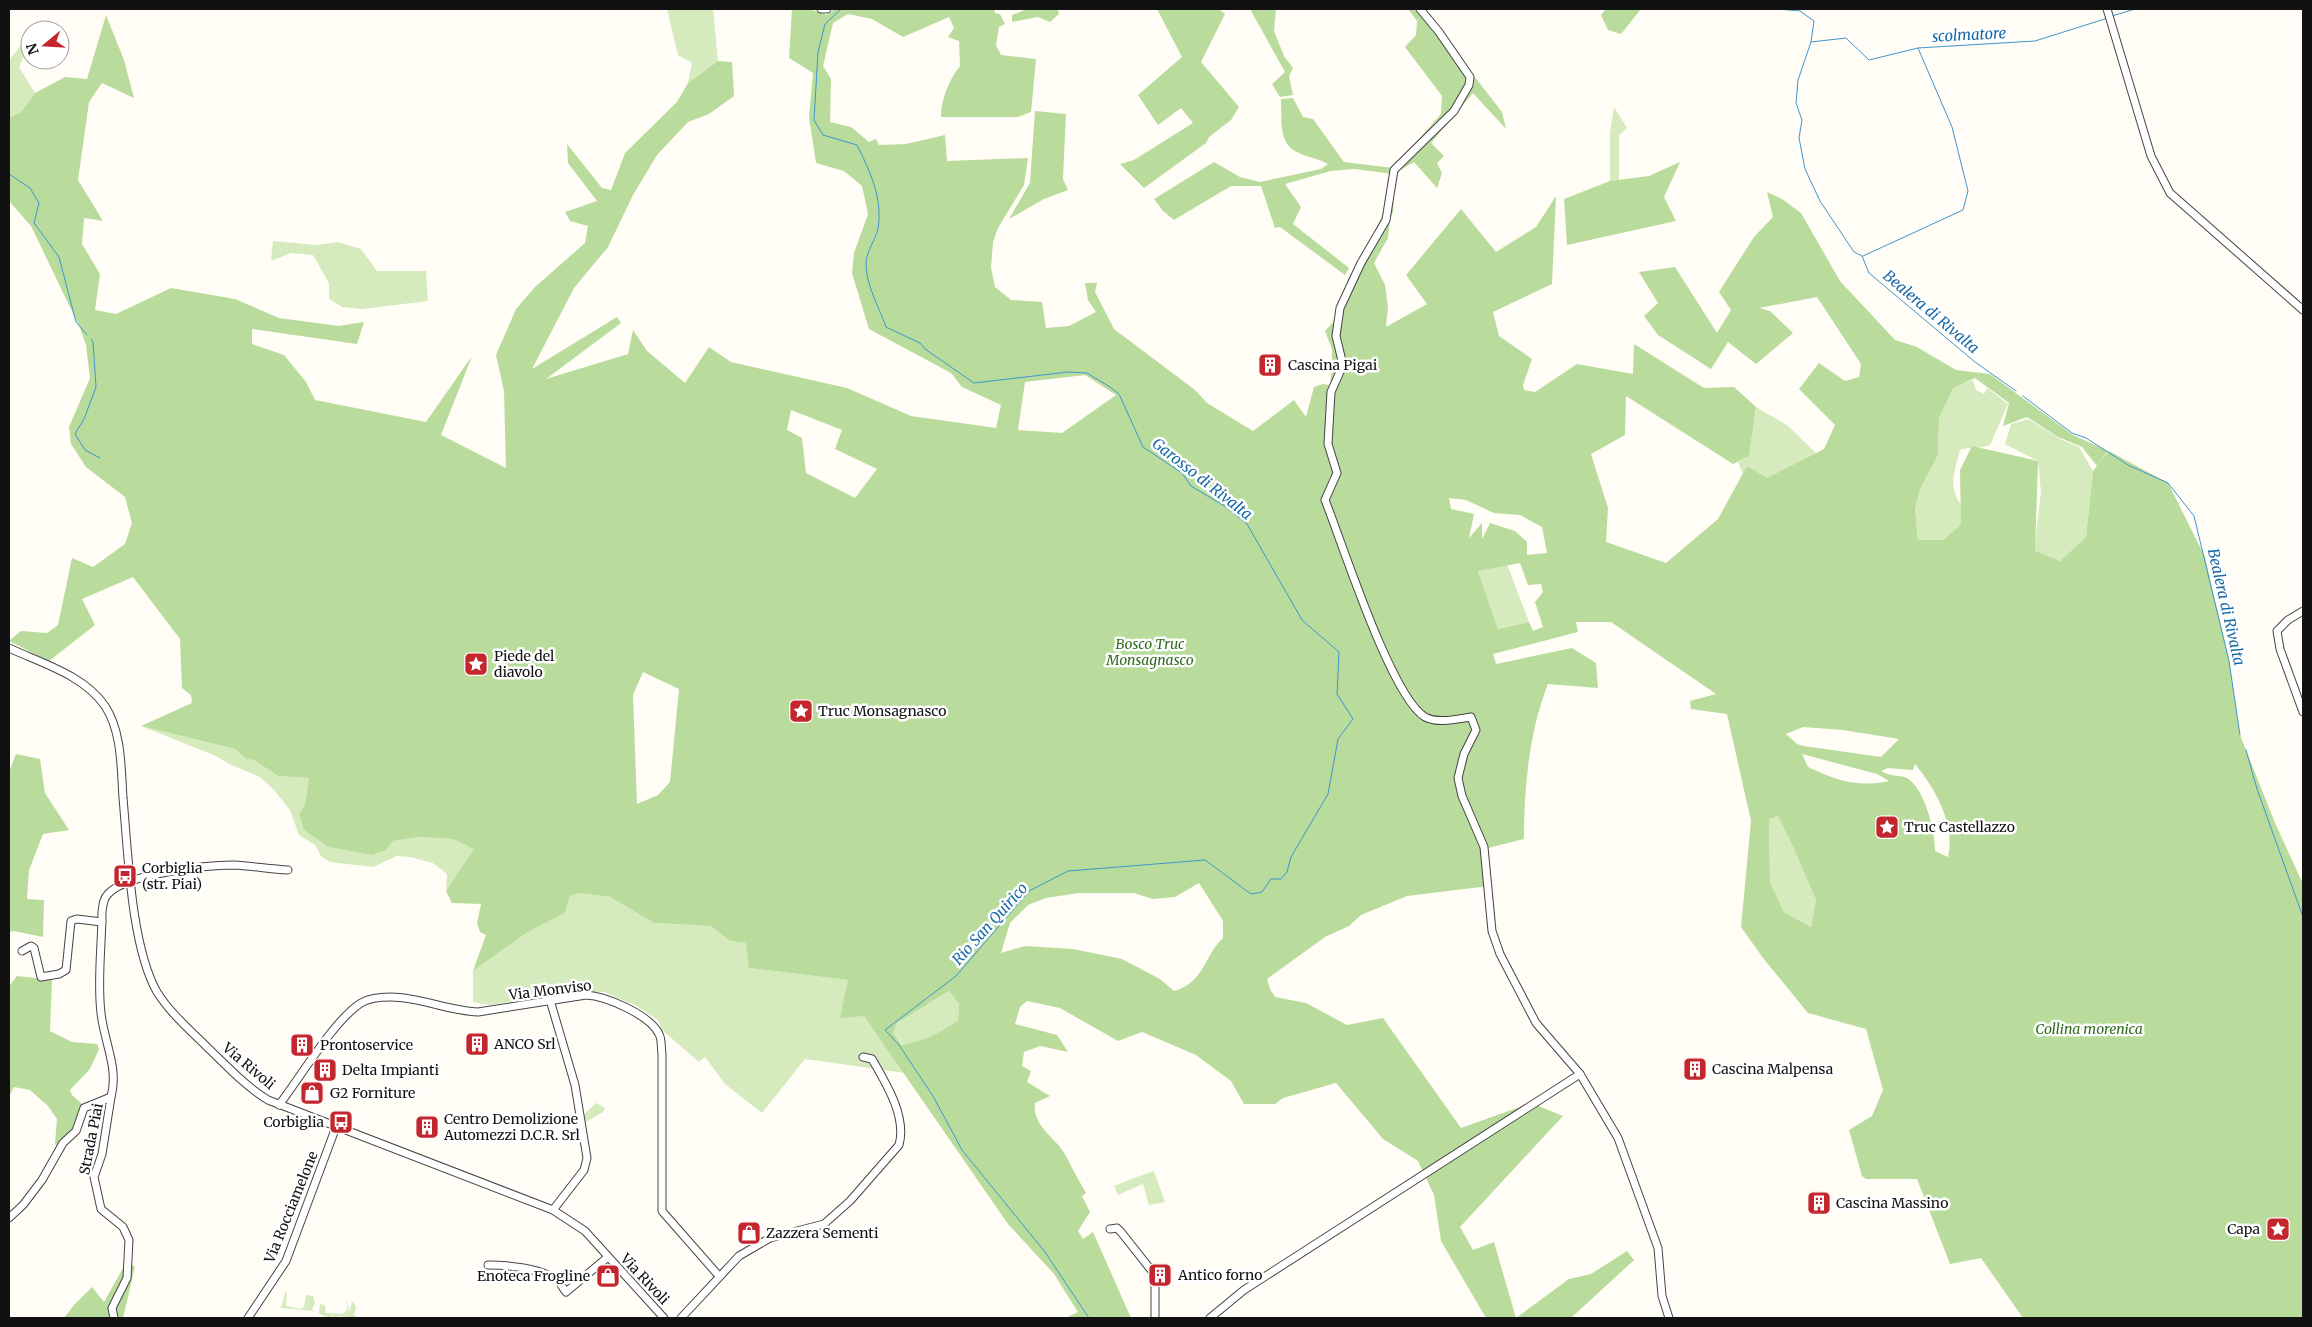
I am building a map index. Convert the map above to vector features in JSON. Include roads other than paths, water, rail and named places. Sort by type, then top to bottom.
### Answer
[{"type":"street","points":[[1420,9],[1439,32],[1470,77],[1470,84],[1454,111],[1394,170],[1386,220],[1340,308],[1336,336],[1343,365],[1330,392],[1328,444],[1337,473],[1325,500],[1398,683],[1408,700],[1426,717],[1445,721],[1471,717],[1476,730],[1464,754],[1458,778],[1462,796],[1484,846],[1492,931],[1500,954],[1536,1023],[1580,1074],[1618,1138],[1632,1172],[1658,1248],[1662,1296],[1669,1318]]},
{"type":"street","points":[[2109,13],[2151,156],[2170,192],[2303,310]]},
{"type":"street","points":[[2303,611],[2288,620],[2277,631],[2280,649],[2303,712]]},
{"type":"street","name":"Via Rivoli","points":[[9,648],[88,687],[105,705],[116,732],[132,881],[143,954],[148,973],[162,999],[172,1012],[244,1083],[258,1094],[279,1105],[553,1210],[585,1231],[664,1318]]},
{"type":"street","points":[[132,881],[139,878],[212,866],[234,865],[288,870]]},
{"type":"street","name":"Strada Piai","points":[[114,1318],[112,1308],[127,1278],[128,1240],[123,1227],[101,1209],[94,1177],[102,1154],[112,1098],[114,1070],[101,1013],[102,922],[106,896],[113,890],[132,881]]},
{"type":"street","points":[[22,951],[31,946],[34,948],[41,977],[63,973],[66,970],[71,921],[78,919],[102,922]]},
{"type":"street","name":"Via Monviso","points":[[279,1105],[344,1017],[362,1003],[375,998],[392,997],[462,1011],[478,1012],[550,1000],[597,996],[647,1018],[660,1035],[662,1054],[662,1211],[719,1276]]},
{"type":"street","points":[[550,1000],[575,1085],[587,1158],[584,1170],[553,1210]]},
{"type":"street","points":[[681,1318],[739,1256],[770,1238],[824,1224],[850,1201],[899,1145],[902,1134],[891,1092],[872,1059],[863,1056]]},
{"type":"street","points":[[1210,1318],[1244,1290],[1283,1267],[1580,1074]]},
{"type":"street","points":[[9,1218],[23,1205],[42,1180],[58,1150],[76,1131],[84,1108],[112,1098]]},
{"type":"street","name":"Via Rocciamelone","points":[[248,1318],[286,1261],[336,1127]]},
{"type":"street","points":[[1110,1229],[1117,1228],[1122,1232],[1153,1270],[1156,1281],[1155,1318]]},
{"type":"street","name":"Via Rivoli","points":[[488,1265],[511,1265],[547,1276],[556,1280],[566,1292],[608,1257]]},
{"type":"waterway","name":"Rio San Quirico","points":[[841,9],[825,24],[818,52],[814,120],[823,135],[857,145],[871,175],[877,196],[879,218],[878,229],[869,250],[866,270],[870,287],[886,327],[920,343],[925,349],[974,383],[1068,372],[1087,373],[1119,394],[1143,447],[1182,473],[1191,486],[1226,507],[1247,524],[1302,620],[1339,652],[1337,694],[1353,719],[1338,739],[1328,794],[1291,857],[1287,872],[1281,879],[1271,879],[1262,892],[1251,894],[1205,860],[1068,871],[1029,891],[956,976],[885,1030],[899,1045],[933,1096],[962,1150],[1045,1252],[1089,1318]]},
{"type":"waterway","name":"Bealera di Rivalta","points":[[1778,9],[1800,11],[1814,21],[1811,42],[1798,80],[1796,103],[1802,120],[1799,138],[1805,169],[1820,201],[1854,252],[1862,256],[1869,273],[1975,362],[2016,391]]},
{"type":"waterway","name":"scolmatore","points":[[2112,16],[2135,9]]},
{"type":"waterway","name":"scolmatore","points":[[1811,42],[1846,38],[1869,60],[1918,48],[2035,41],[2108,18]]},
{"type":"waterway","points":[[1863,256],[1963,210],[1968,191],[1952,127],[1918,48]]},
{"type":"waterway","points":[[9,174],[30,188],[39,203],[34,223],[59,257],[76,322],[87,335]]},
{"type":"waterway","points":[[91,339],[93,342],[96,387],[84,419],[75,434],[85,450],[100,458]]},
{"type":"waterway","name":"Bealera di Rivalta","points":[[2023,396],[2072,433],[2086,438],[2128,465],[2168,483],[2194,516],[2229,661],[2240,735]]},
{"type":"waterway","name":"Bealera di Rivalta","points":[[2246,750],[2257,789],[2303,917]]},
{"type":"place","name":"Cascina Pigai","points":[[1270,365]]},
{"type":"place","name":"Piede del diavolo","points":[[476,664]]},
{"type":"place","name":"Truc Monsagnasco","points":[[801,711]]},
{"type":"place","name":"Truc Castellazzo","points":[[1887,827]]},
{"type":"place","name":"Corbiglia (str. Piai)","points":[[125,876]]},
{"type":"place","name":"ANCO Srl","points":[[477,1044]]},
{"type":"place","name":"Prontoservice","points":[[302,1045]]},
{"type":"place","name":"Cascina Malpensa","points":[[1695,1069]]},
{"type":"place","name":"Delta Impianti","points":[[325,1070]]},
{"type":"place","name":"G2 Forniture","points":[[312,1093]]},
{"type":"place","name":"Corbiglia","points":[[341,1122]]},
{"type":"place","name":"Centro Demolizione Automezzi D.C.R. Srl","points":[[427,1127]]},
{"type":"place","name":"Cascina Massino","points":[[1819,1203]]},
{"type":"place","name":"Capa","points":[[2278,1229]]},
{"type":"place","name":"Zazzera Sementi","points":[[749,1233]]},
{"type":"place","name":"Antico forno","points":[[1160,1275]]},
{"type":"place","name":"Enoteca Frogline","points":[[608,1276]]},
{"type":"water label","name":"Garosso di Rivalta","points":[[1202,479]]},
{"type":"park label","name":"Bosco Truc Monsagnasco","points":[[1150,652]]},
{"type":"park label","name":"Collina morenica","points":[[2089,1029]]}]
